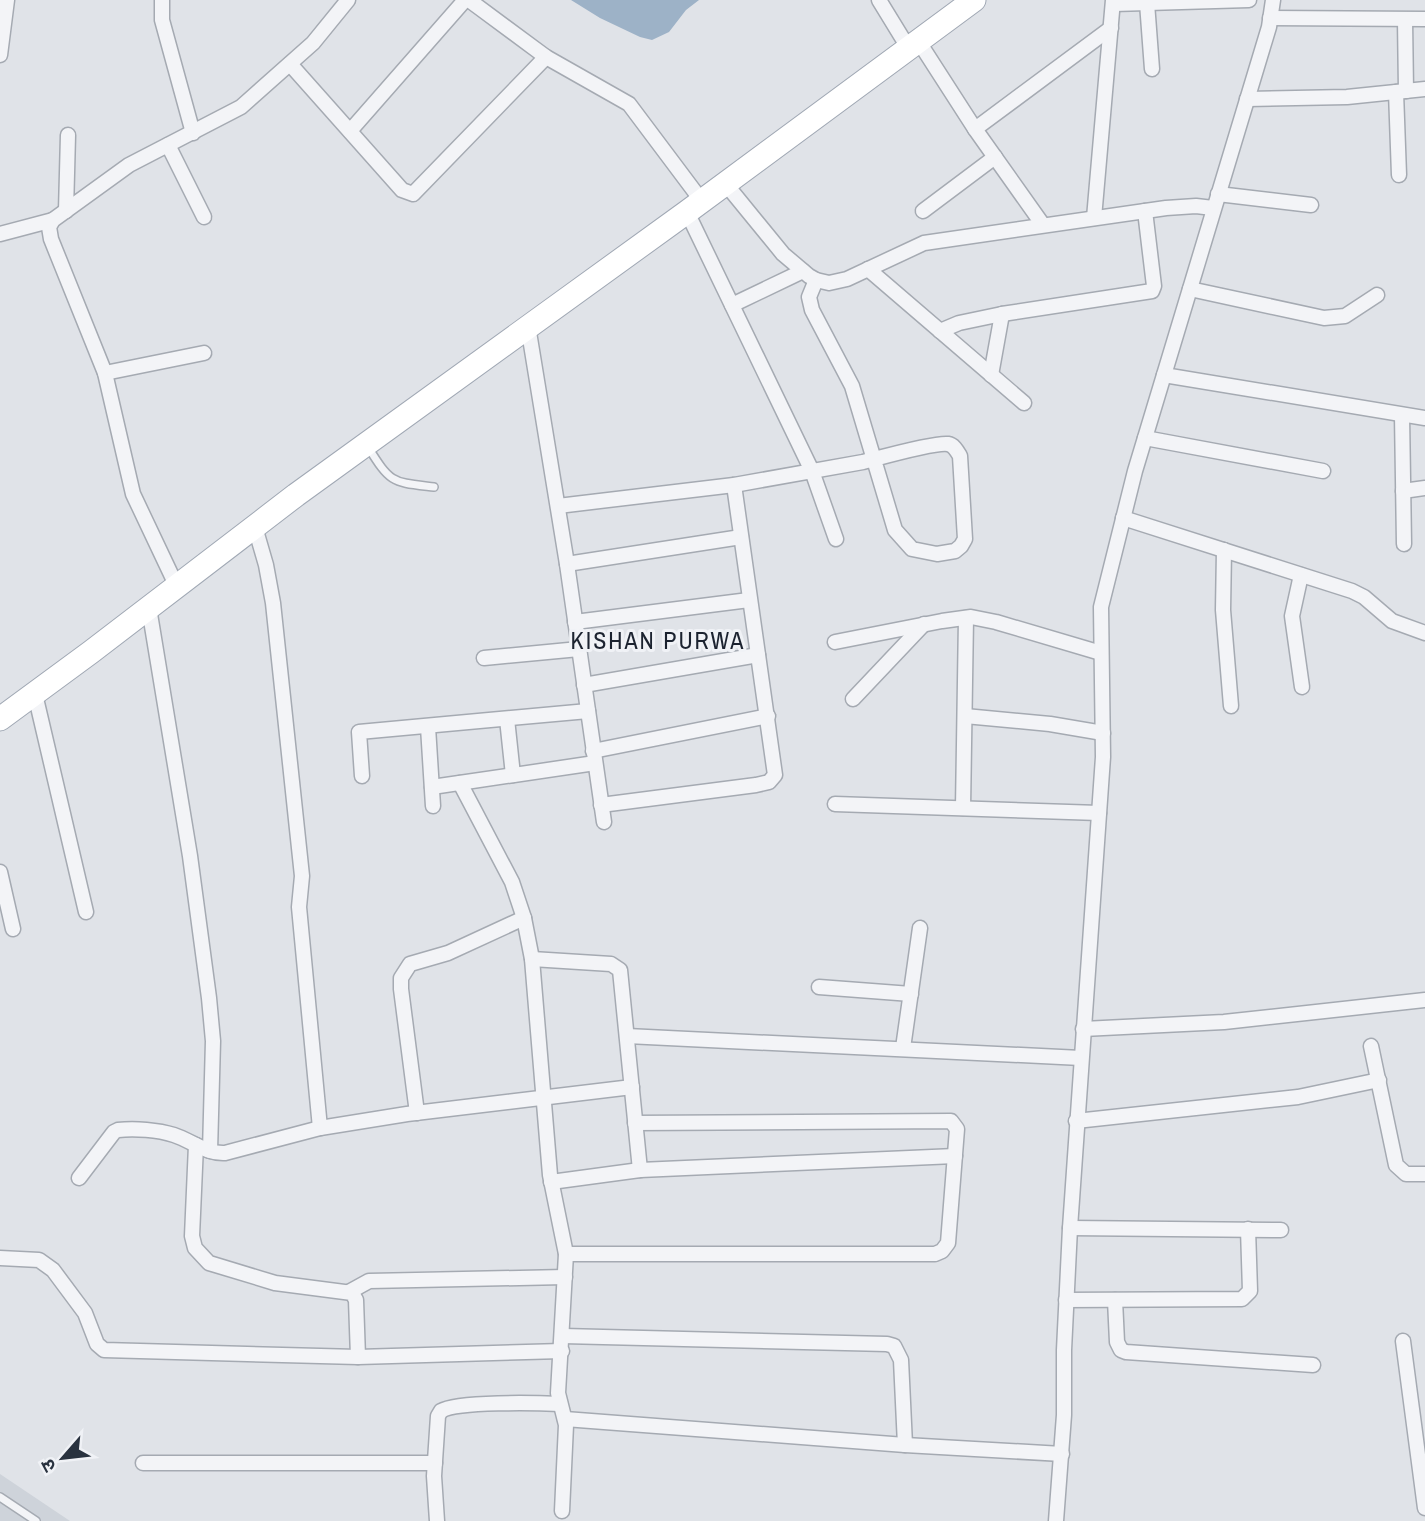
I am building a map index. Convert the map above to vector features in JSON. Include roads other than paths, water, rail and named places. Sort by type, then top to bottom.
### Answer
[{"type":"main road","points":[[0,719],[367,444],[974,0]]},
{"type":"street","points":[[0,49],[7,0]]},
{"type":"street","points":[[162,0],[162,20],[193,133]]},
{"type":"street","points":[[0,234],[53,220],[130,165],[242,107],[323,33],[348,0]]},
{"type":"street","points":[[350,131],[467,0],[546,57],[629,104],[694,206],[732,306],[813,471],[836,539]]},
{"type":"street","points":[[879,0],[1043,225]]},
{"type":"street","points":[[1094,218],[1114,2],[1249,0]]},
{"type":"street","points":[[1056,1521],[1062,1454],[1066,1300],[1076,1121],[1100,813],[1103,598],[1145,438],[1247,99],[1273,0]]},
{"type":"street","points":[[1147,3],[1152,69]]},
{"type":"street","points":[[1270,18],[1425,19]]},
{"type":"street","points":[[1399,175],[1405,20]]},
{"type":"street","points":[[975,129],[1111,28]]},
{"type":"street","points":[[290,64],[402,190],[413,194],[546,57]]},
{"type":"street","points":[[1247,99],[1332,98],[1425,89]]},
{"type":"street","points":[[66,211],[68,135]]},
{"type":"street","points":[[168,145],[204,217]]},
{"type":"street","points":[[923,211],[995,157]]},
{"type":"street","points":[[726,183],[783,254],[816,281],[829,283],[847,279],[924,243],[1196,206],[1216,201],[1311,205]]},
{"type":"street","points":[[940,331],[959,323],[1002,314],[1152,291],[1152,250],[1145,211]]},
{"type":"street","points":[[53,220],[49,227],[51,239],[105,373],[133,494],[177,587]]},
{"type":"street","points":[[868,269],[1024,403]]},
{"type":"street","points":[[732,306],[803,271]]},
{"type":"street","points":[[558,506],[734,485],[813,471],[874,459],[948,444],[954,447],[960,456],[965,539],[961,546],[955,551],[937,554],[912,549],[895,530],[874,459],[852,386],[812,310],[809,296],[816,281]]},
{"type":"street","points":[[1190,289],[1324,318],[1345,316],[1377,295]]},
{"type":"street","points":[[991,375],[1002,314]]},
{"type":"street","points":[[528,326],[567,564],[604,822]]},
{"type":"street","points":[[105,373],[204,353]]},
{"type":"street","points":[[1164,375],[1425,418]]},
{"type":"street","points":[[1402,415],[1404,544]]},
{"type":"street","points":[[1145,438],[1323,471]]},
{"type":"street","points":[[601,805],[769,782],[775,775],[734,485]]},
{"type":"street","points":[[1403,491],[1425,488]]},
{"type":"street","points":[[1123,518],[1352,591],[1392,621],[1425,633]]},
{"type":"street","points":[[255,527],[273,603],[302,876],[299,907],[320,1128]]},
{"type":"street","points":[[567,564],[741,537]]},
{"type":"street","points":[[1224,551],[1223,610],[1231,706]]},
{"type":"street","points":[[1301,575],[1292,616],[1302,687]]},
{"type":"street","points":[[575,622],[749,600]]},
{"type":"street","points":[[149,608],[190,856],[213,1041],[192,1236],[195,1248],[209,1263],[251,1277],[349,1292],[369,1281],[565,1277]]},
{"type":"street","points":[[835,642],[966,618],[996,622],[1101,653]]},
{"type":"street","points":[[963,808],[966,618]]},
{"type":"street","points":[[853,699],[924,624]]},
{"type":"street","points":[[484,658],[579,649]]},
{"type":"street","points":[[584,684],[758,655]]},
{"type":"street","points":[[35,694],[86,912]]},
{"type":"street","points":[[362,776],[359,732],[588,711]]},
{"type":"street","points":[[432,787],[513,775],[768,716]]},
{"type":"street","points":[[965,716],[1050,724],[1103,733]]},
{"type":"street","points":[[507,719],[513,775]]},
{"type":"street","points":[[428,727],[433,806]]},
{"type":"street","points":[[460,783],[512,882],[524,918],[531,959],[551,1182],[566,1254],[559,1404],[565,1419],[562,1511]]},
{"type":"street","points":[[835,804],[1100,813]]},
{"type":"street","points":[[0,872],[13,929]]},
{"type":"street","points":[[417,1113],[401,989],[404,970],[419,960],[449,953],[524,918]]},
{"type":"street","points":[[903,1048],[920,928]]},
{"type":"street","points":[[531,959],[617,966],[621,975],[640,1170]]},
{"type":"street","points":[[819,987],[911,994]]},
{"type":"street","points":[[1083,1029],[1224,1022],[1425,1000]]},
{"type":"street","points":[[627,1036],[1081,1058]]},
{"type":"street","points":[[1371,1046],[1396,1165],[1406,1174],[1425,1174]]},
{"type":"street","points":[[1076,1121],[1298,1097],[1378,1080]]},
{"type":"street","points":[[79,1178],[118,1130],[162,1132],[203,1148],[225,1153],[320,1128],[417,1113],[632,1087]]},
{"type":"street","points":[[566,1254],[935,1254],[942,1251],[948,1243],[957,1129],[951,1121],[635,1123]]},
{"type":"street","points":[[551,1182],[640,1170],[955,1156]]},
{"type":"street","points":[[1070,1228],[1281,1230]]},
{"type":"street","points":[[1066,1300],[1242,1299],[1250,1291],[1248,1229]]},
{"type":"street","points":[[0,1258],[38,1260],[53,1270],[85,1312],[97,1344],[104,1350],[358,1357],[562,1343],[887,1344],[894,1346],[901,1360],[905,1444]]},
{"type":"street","points":[[349,1292],[356,1300],[358,1357]]},
{"type":"street","points":[[1115,1300],[1117,1342],[1121,1350],[1126,1352],[1313,1366]]},
{"type":"street","points":[[1402,1341],[1425,1508]]},
{"type":"street","points":[[437,1521],[435,1463],[438,1416],[446,1408],[527,1403],[559,1404]]},
{"type":"street","points":[[565,1419],[1062,1454]]},
{"type":"street","points":[[143,1463],[435,1463]]},
{"type":"lane","points":[[367,444],[391,479],[434,487]]},
{"type":"lane","points":[[0,1497],[36,1521]]},
{"type":"water","points":[[571,0],[699,0],[686,10],[669,32],[652,40],[600,18]]},
{"type":"district","name":"KISHAN PURWA","points":[[658,641]]}]
